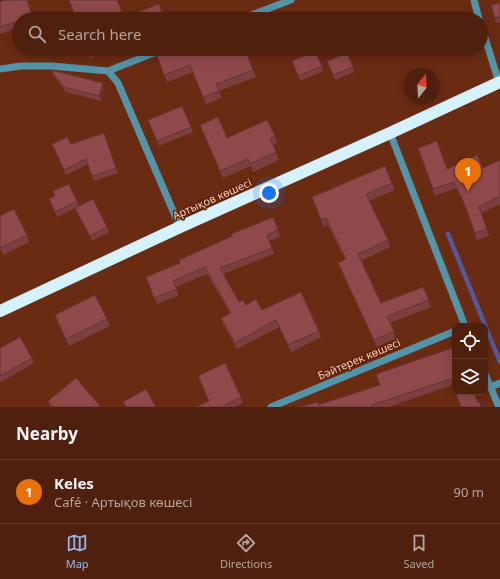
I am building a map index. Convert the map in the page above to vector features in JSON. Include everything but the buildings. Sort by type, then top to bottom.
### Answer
[{"type":"highway","name":"Артықов көшесі","points":[[0,312],[180,227],[390,133],[499,82]]},
{"type":"street","points":[[259,12],[291,0]]},
{"type":"street","points":[[474,0],[477,12]]},
{"type":"street","points":[[488,47],[499,82]]},
{"type":"street","points":[[0,69],[21,66],[52,66],[108,71],[146,56]]},
{"type":"street","points":[[108,71],[118,83],[180,227]]},
{"type":"street","points":[[390,133],[464,323]]},
{"type":"street","name":"Бәйтерек көшесі","points":[[271,407],[452,332]]},
{"type":"street","points":[[488,382],[499,407]]},
{"type":"street","points":[[490,387],[500,383]]},
{"type":"waterway","points":[[448,234],[500,362]]},
{"type":"place","name":"Keles","points":[[468,191]]}]
